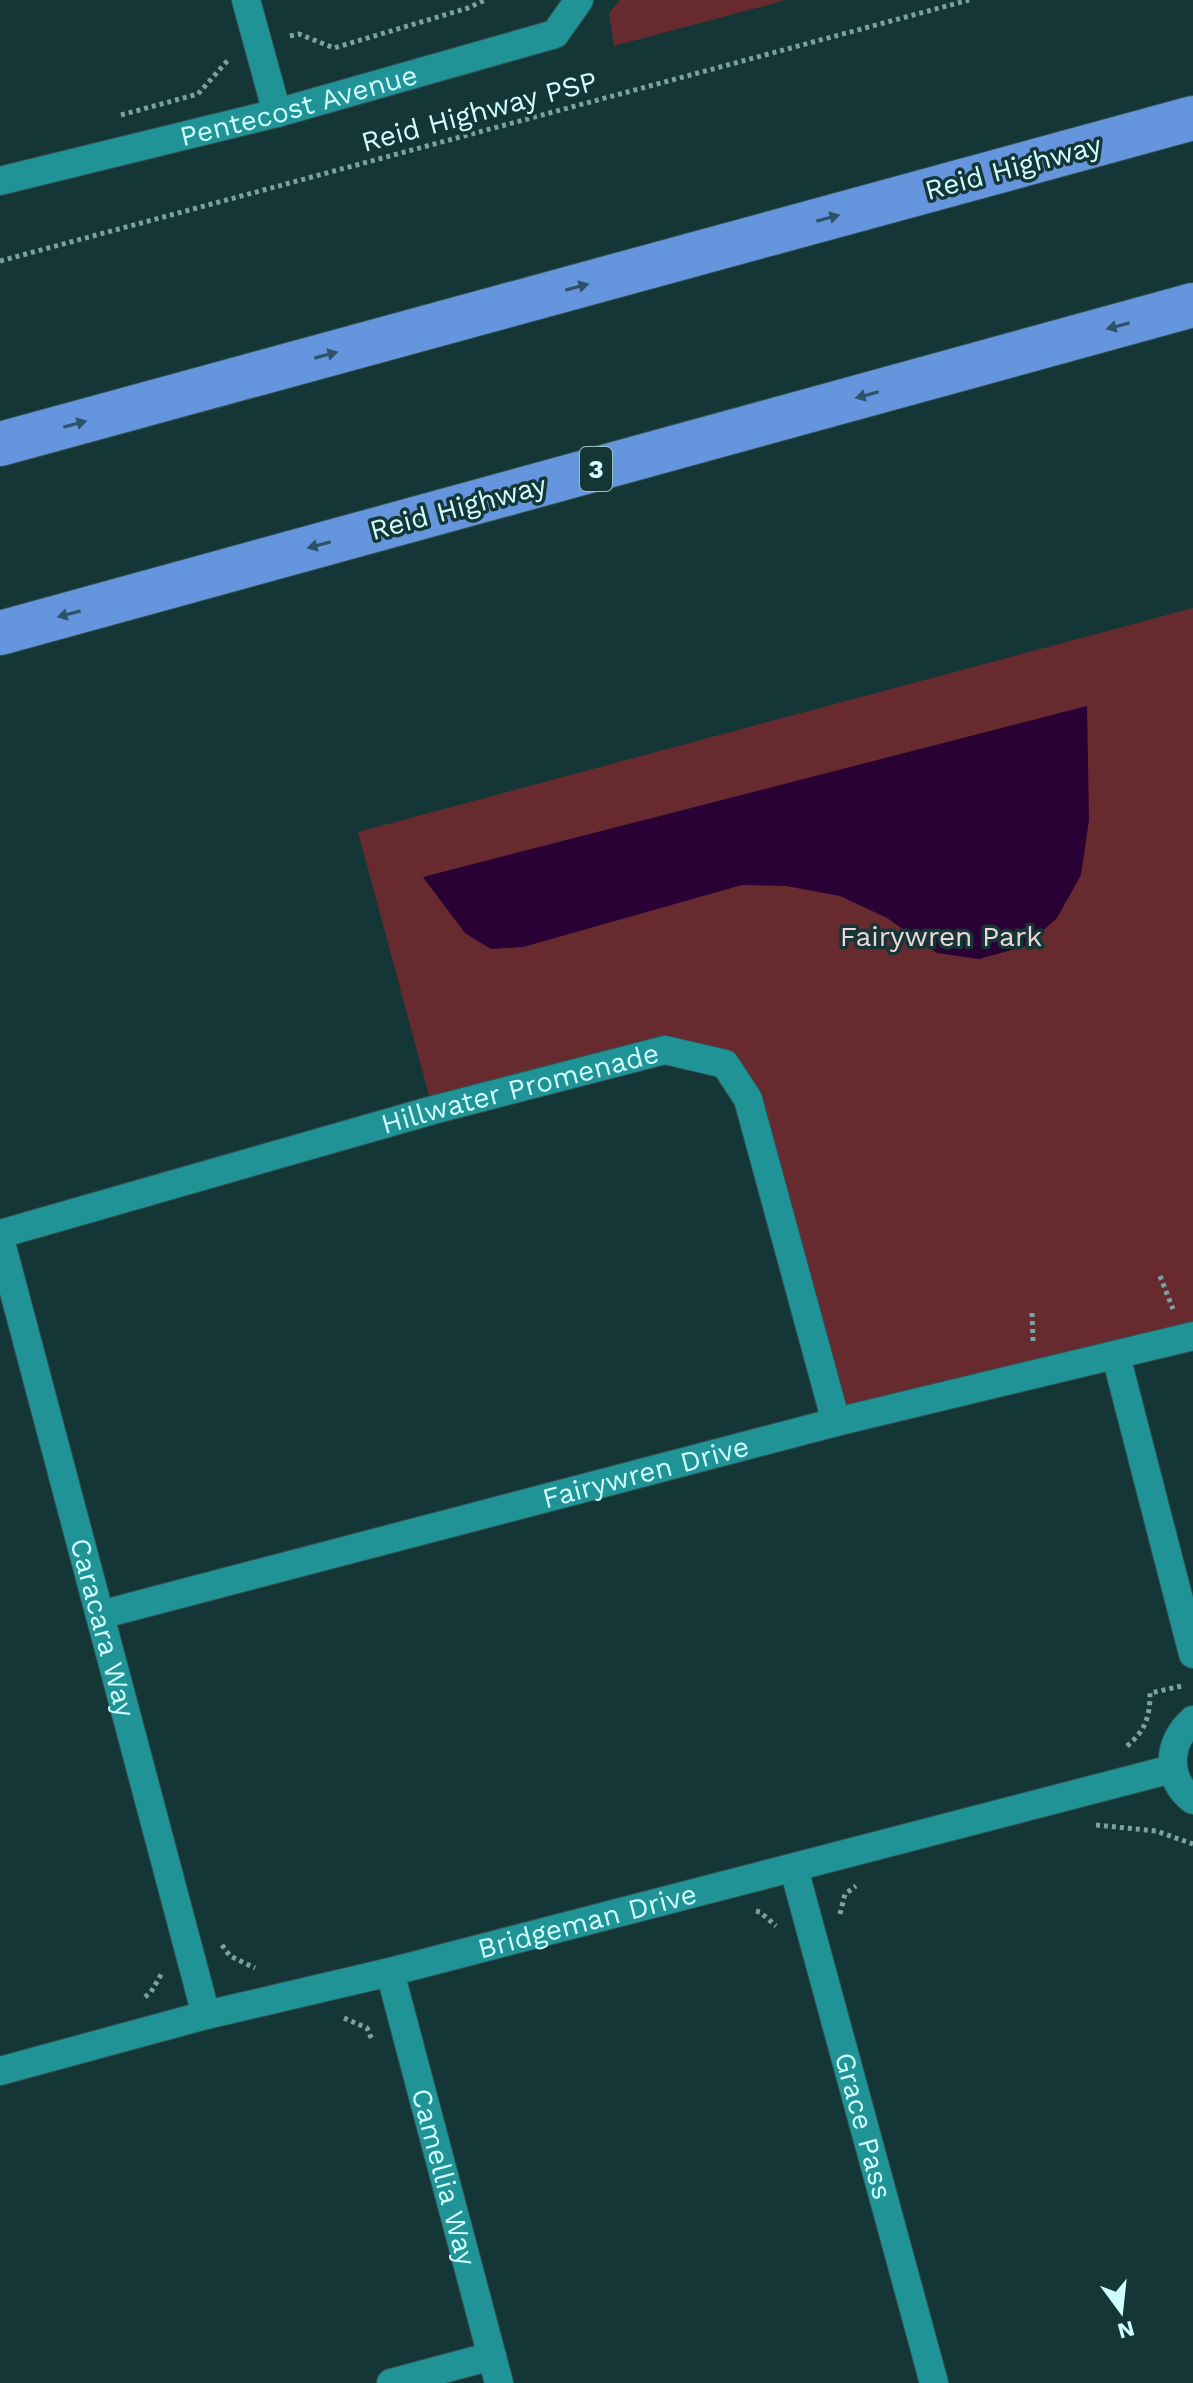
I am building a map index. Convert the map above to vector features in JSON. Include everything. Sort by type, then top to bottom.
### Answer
[{"type":"highway","name":"Reid Highway","points":[[0,444],[1193,118]]},
{"type":"highway","name":"Reid Highway","points":[[0,633],[1193,305]]},
{"type":"street","points":[[246,0],[277,113]]},
{"type":"street","name":"Pentecost Avenue","points":[[0,181],[277,113],[555,34],[579,0]]},
{"type":"street","name":"Hillwater Promenade","points":[[0,1236],[433,1110],[665,1050],[725,1064],[748,1099],[836,1422]]},
{"type":"street","name":"Caracara Way","points":[[0,1236],[206,2015]]},
{"type":"street","name":"Fairywren Drive","points":[[100,1615],[836,1422],[1193,1336]]},
{"type":"street","points":[[1116,1356],[1193,1654]]},
{"type":"street","points":[[1193,1720],[1182,1729],[1173,1748],[1172,1769],[1177,1784],[1193,1800]]},
{"type":"street","name":"Bridgeman Drive","points":[[0,2071],[206,2015],[390,1972],[1172,1769]]},
{"type":"street","name":"Grace Pass","points":[[794,1869],[934,2383]]},
{"type":"street","name":"Camellia Way","points":[[390,1972],[499,2383]]},
{"type":"street","points":[[391,2383],[492,2356]]},
{"type":"path","name":"Reid Highway PSP","points":[[0,261],[969,0]]},
{"type":"path","points":[[1089,1826],[1103,1824],[1156,1831],[1193,1844]]},
{"type":"path","points":[[748,1911],[760,1912],[790,1939],[838,1925],[845,1894],[864,1879]]},
{"type":"green space","points":[[620,0],[786,0],[614,46],[609,13]]},
{"type":"green space","name":"Fairywren Park","points":[[1193,608],[1193,1336],[836,1422],[725,1064],[665,1050],[433,1110],[358,832]]},
{"type":"shaded area","points":[[1087,706],[1089,820],[1081,875],[1057,918],[1026,946],[979,959],[937,953],[887,918],[840,896],[786,886],[742,885],[523,947],[491,949],[465,933],[423,877]]}]
